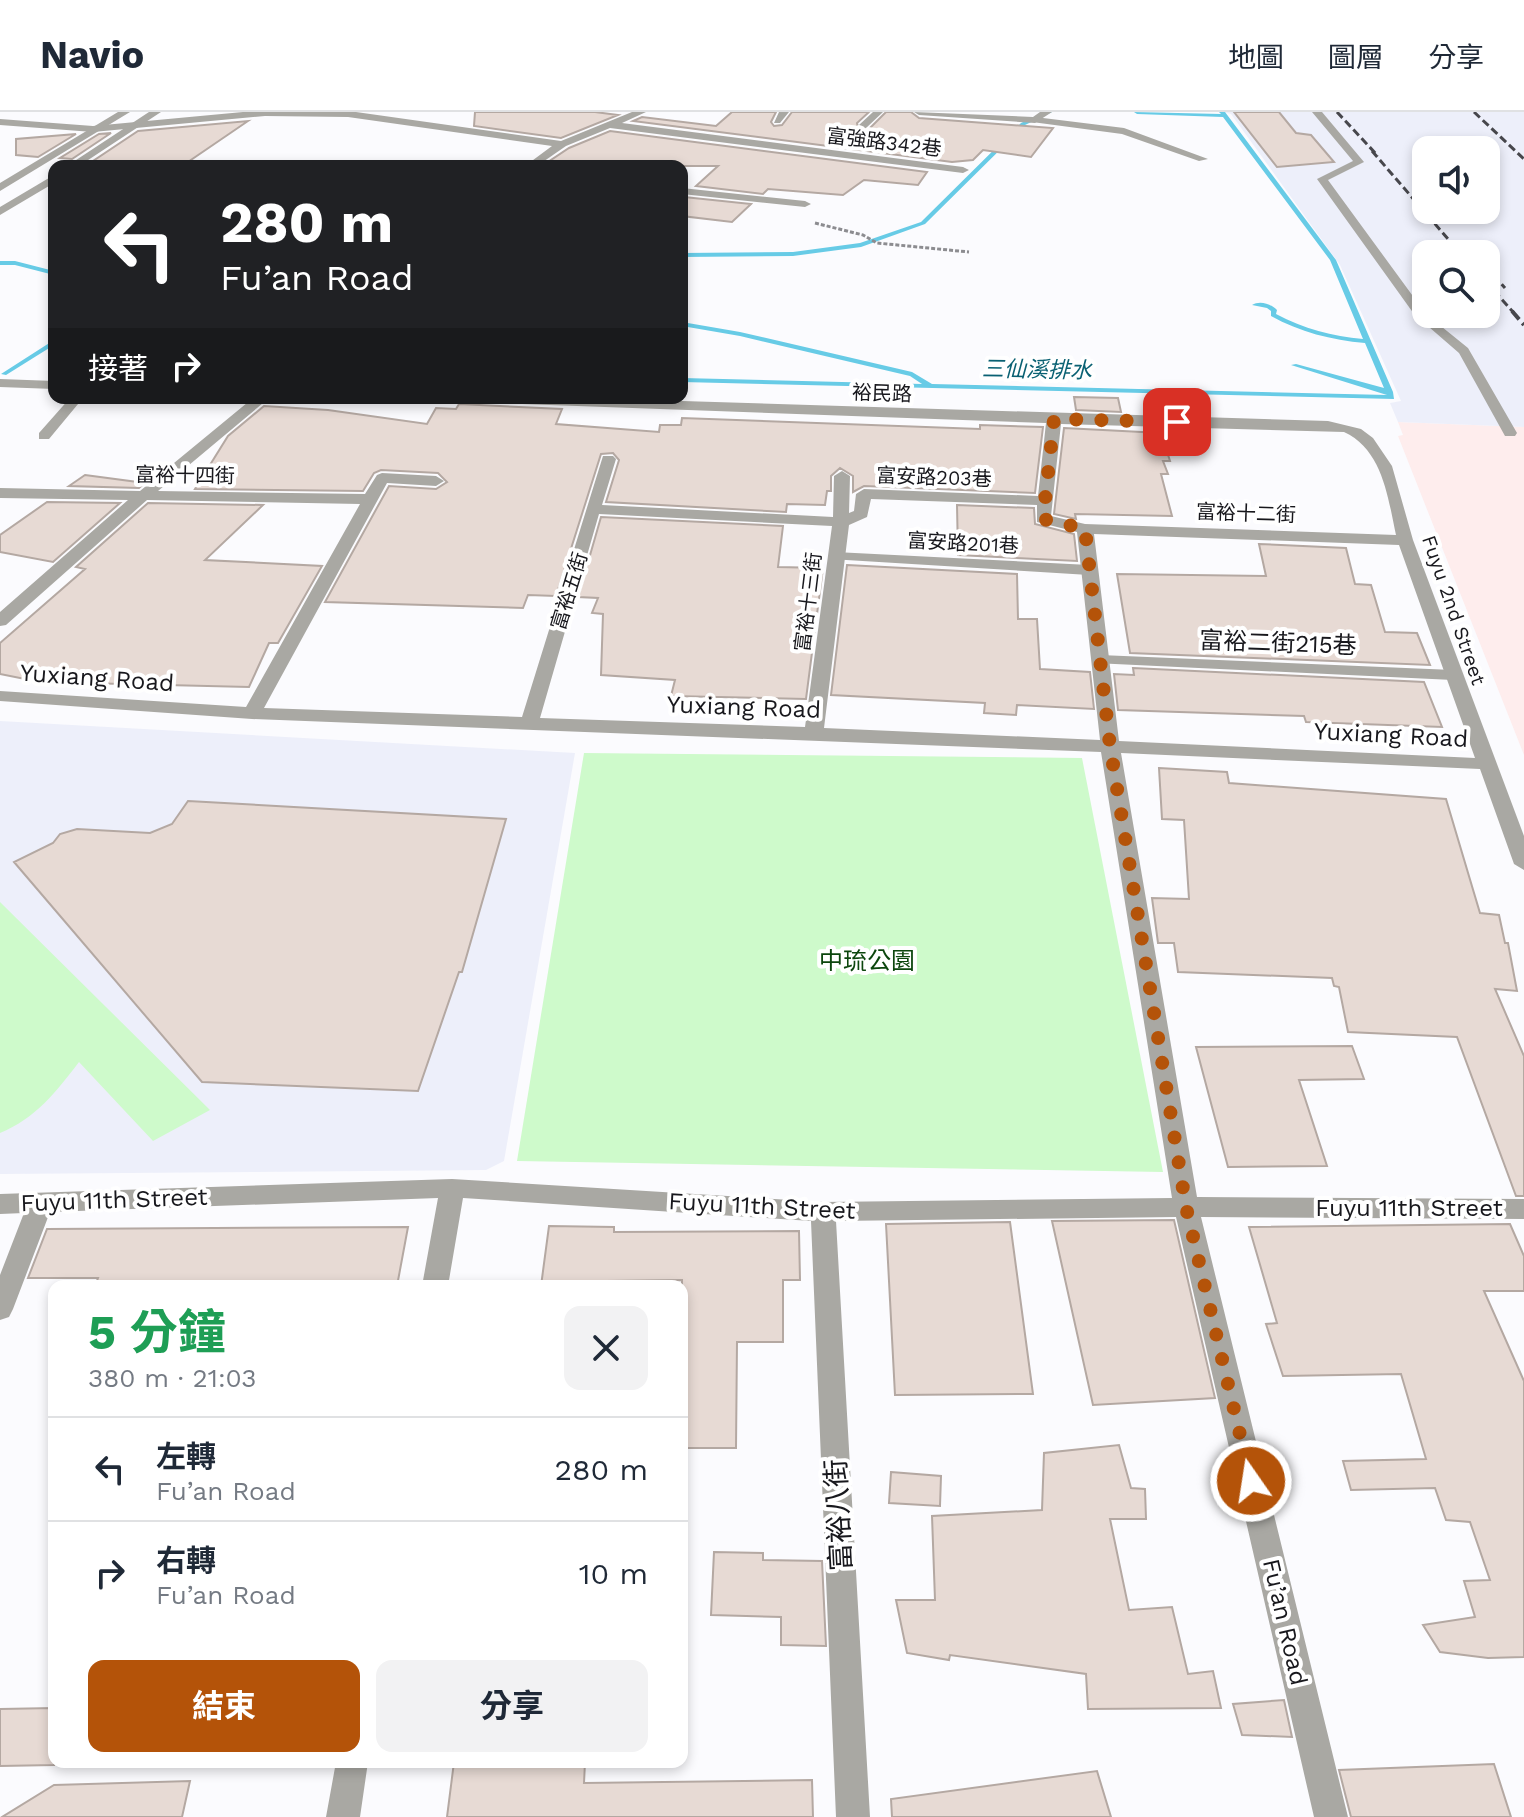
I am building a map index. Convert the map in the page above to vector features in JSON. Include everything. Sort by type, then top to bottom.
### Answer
[{"type":"street","points":[[25,124],[41,112]]},
{"type":"street","points":[[0,188],[125,112]]},
{"type":"street","points":[[81,160],[156,112]]},
{"type":"street","points":[[0,122],[93,129],[291,112],[350,113],[562,144]]},
{"type":"street","points":[[539,160],[562,144],[641,112]]},
{"type":"street","points":[[919,112],[1035,120],[1047,112]]},
{"type":"street","name":"富強路342巷","points":[[610,125],[963,170]]},
{"type":"street","points":[[0,212],[48,182]]},
{"type":"street","points":[[688,192],[805,204]]},
{"type":"street","points":[[0,383],[48,385]]},
{"type":"street","points":[[0,621],[106,526],[255,404]]},
{"type":"street","name":"裕民路","points":[[654,404],[1299,425]]},
{"type":"street","points":[[1054,419],[1043,519],[1085,529]]},
{"type":"street","name":"Fuyu 2nd Street","points":[[1299,425],[1334,426],[1355,432],[1376,451],[1395,492],[1405,540],[1524,864]]},
{"type":"street","name":"富裕五街","points":[[529,723],[608,459]]},
{"type":"street","name":"富裕十三街","points":[[814,733],[841,522],[842,476]]},
{"type":"street","points":[[252,713],[382,478],[436,481]]},
{"type":"street","name":"富裕十四街","points":[[0,493],[369,499]]},
{"type":"street","name":"富安路203巷","points":[[841,522],[861,514],[864,494],[1045,501]]},
{"type":"street","points":[[593,509],[841,522]]},
{"type":"street","name":"富裕十二街","points":[[1085,529],[1405,540]]},
{"type":"street","name":"Fu’an Road","points":[[1085,529],[1110,746],[1186,1207],[1331,1817]]},
{"type":"street","points":[[0,600],[23,602]]},
{"type":"street","name":"Yuxiang Road","points":[[0,696],[252,713],[814,733],[1486,764]]},
{"type":"street","points":[[436,1280],[452,1188]]},
{"type":"street","name":"Fuyu 11th Street","points":[[0,1204],[452,1188],[823,1212],[1186,1207],[1524,1209]]},
{"type":"street","points":[[0,1309],[41,1202]]},
{"type":"street","name":"富裕八街","points":[[823,1212],[853,1817]]},
{"type":"street","points":[[343,1817],[351,1768]]},
{"type":"lane","points":[[862,127],[878,112]]},
{"type":"lane","points":[[1317,112],[1359,162],[1322,179],[1418,311],[1464,351],[1510,433]]},
{"type":"lane","points":[[1035,120],[1124,131],[1203,159]]},
{"type":"lane","points":[[44,436],[72,404]]},
{"type":"lane","name":"富安路201巷","points":[[835,556],[1089,570]]},
{"type":"lane","name":"富裕二街215巷","points":[[1100,660],[1453,675]]},
{"type":"path","points":[[805,204],[795,217],[863,235],[877,243],[969,252]]},
{"type":"shaded area","points":[[1223,112],[1524,112],[1524,427],[1398,422],[1390,403],[1401,401],[1340,265],[1231,114]]},
{"type":"shaded area","points":[[1398,422],[1524,427],[1524,755],[1398,436],[1403,435]]},
{"type":"shaded area","points":[[0,721],[575,753],[504,1161],[486,1170],[0,1174]]},
{"type":"green space","name":"中琉公園","points":[[584,753],[1082,758],[1163,1172],[517,1161]]},
{"type":"green space","points":[[0,902],[210,1110],[153,1141],[79,1062],[35,1112],[0,1133]]},
{"type":"building","points":[[475,112],[595,112],[618,115],[561,138],[474,126]]},
{"type":"building","points":[[732,112],[776,112],[771,122],[774,126],[782,125],[792,112],[869,112],[857,123],[859,132],[867,131],[886,112],[911,112],[919,118],[1053,128],[1031,157],[983,150],[973,160],[952,162],[633,121],[642,117],[716,126]]},
{"type":"building","points":[[1234,112],[1279,112],[1296,133],[1311,135],[1334,162],[1277,167]]},
{"type":"building","points":[[248,121],[191,160],[94,160],[138,131]]},
{"type":"building","points":[[610,131],[927,172],[918,185],[864,180],[843,195],[768,189],[763,194],[696,186],[718,166],[688,166],[688,160],[551,160],[569,148]]},
{"type":"building","points":[[111,133],[72,159],[60,158],[99,134]]},
{"type":"building","points":[[76,134],[38,157],[16,155],[16,139]]},
{"type":"building","points":[[688,197],[751,204],[732,222],[688,217]]},
{"type":"building","points":[[1074,397],[1118,398],[1121,412],[1076,410]]},
{"type":"building","points":[[459,404],[562,409],[556,424],[659,432],[660,425],[681,425],[682,418],[980,429],[980,425],[1043,427],[1035,493],[864,486],[853,492],[853,476],[840,468],[831,476],[831,491],[827,491],[825,505],[787,504],[786,512],[606,502],[619,460],[613,453],[601,454],[556,596],[528,595],[523,608],[325,602],[389,486],[436,489],[447,482],[438,473],[381,470],[374,473],[363,491],[195,489],[228,436],[264,406],[328,410],[427,424],[436,408],[456,409]]},
{"type":"building","points":[[1064,428],[1161,433],[1170,461],[1163,461],[1168,474],[1161,474],[1172,516],[1075,514],[1076,519],[1054,514]]},
{"type":"building","points":[[85,475],[145,483],[139,488],[69,486]]},
{"type":"building","points":[[47,502],[120,503],[53,562],[0,552],[0,535]]},
{"type":"building","points":[[148,503],[263,505],[205,560],[322,566],[278,643],[269,643],[249,687],[40,682],[0,674],[0,643],[85,569],[76,567]]},
{"type":"building","points":[[957,505],[1034,508],[1035,524],[1074,534],[1077,561],[958,555]]},
{"type":"building","points":[[601,517],[783,526],[778,567],[823,568],[806,699],[671,696],[675,680],[601,675],[603,614],[592,613],[598,598],[578,597]]},
{"type":"building","points":[[1259,544],[1346,548],[1355,584],[1371,585],[1385,632],[1417,633],[1430,665],[1130,653],[1117,574],[1266,576]]},
{"type":"building","points":[[847,565],[1017,574],[1018,619],[1037,619],[1040,669],[1090,672],[1094,709],[1017,705],[1016,715],[984,713],[985,703],[831,695]]},
{"type":"building","points":[[1133,668],[1424,682],[1442,727],[1306,722],[1304,716],[1118,710],[1114,674],[1134,675]]},
{"type":"building","points":[[1159,768],[1227,772],[1229,783],[1446,799],[1480,913],[1499,915],[1505,943],[1508,943],[1517,991],[1495,989],[1524,1056],[1524,1196],[1516,1196],[1457,1037],[1348,1032],[1339,987],[1334,986],[1332,978],[1178,972],[1174,943],[1158,943],[1152,898],[1189,899],[1184,820],[1162,819]]},
{"type":"building","points":[[188,801],[506,819],[462,972],[459,972],[418,1091],[202,1082],[14,862],[53,843],[60,834],[77,829],[150,833],[172,824]]},
{"type":"building","points":[[1352,1046],[1364,1079],[1299,1080],[1327,1166],[1228,1167],[1196,1047]]},
{"type":"building","points":[[1174,1220],[1215,1398],[1093,1405],[1052,1221]]},
{"type":"building","points":[[1010,1222],[1033,1394],[895,1395],[886,1224]]},
{"type":"building","points":[[1510,1224],[1524,1256],[1524,1291],[1484,1291],[1524,1381],[1524,1657],[1488,1658],[1440,1652],[1423,1625],[1475,1617],[1464,1581],[1490,1580],[1470,1522],[1446,1520],[1435,1488],[1351,1490],[1343,1461],[1426,1459],[1401,1374],[1283,1376],[1266,1324],[1277,1323],[1249,1227]]},
{"type":"building","points":[[549,1226],[614,1227],[614,1232],[799,1231],[800,1280],[783,1280],[783,1342],[737,1342],[736,1448],[688,1448],[688,1280],[542,1280]]},
{"type":"building","points":[[408,1227],[398,1280],[28,1278],[47,1229]]},
{"type":"building","points":[[1119,1445],[1131,1488],[1145,1489],[1146,1519],[1110,1519],[1129,1610],[1172,1607],[1188,1674],[1213,1671],[1221,1708],[1088,1709],[1086,1674],[950,1655],[949,1660],[907,1653],[896,1600],[935,1600],[932,1516],[1042,1510],[1044,1453]]},
{"type":"building","points":[[891,1472],[941,1476],[940,1506],[889,1503]]},
{"type":"building","points":[[714,1552],[763,1553],[763,1560],[822,1561],[826,1646],[781,1645],[781,1617],[711,1615]]},
{"type":"building","points":[[1284,1700],[1292,1737],[1242,1735],[1233,1704]]},
{"type":"building","points":[[48,1708],[48,1765],[0,1766],[0,1709]]},
{"type":"building","points":[[1494,1764],[1511,1817],[1351,1817],[1339,1770]]},
{"type":"building","points":[[453,1768],[585,1768],[584,1783],[812,1780],[813,1817],[447,1817]]},
{"type":"building","points":[[1097,1771],[1111,1817],[892,1817],[891,1799]]},
{"type":"building","points":[[190,1781],[182,1817],[2,1817],[54,1785]]},
{"type":"waterway","points":[[688,255],[793,254],[861,245],[923,223],[1023,124],[1049,112]]},
{"type":"waterway","points":[[1137,112],[1225,116]]},
{"type":"waterway","points":[[1222,112],[1225,116]]},
{"type":"waterway","points":[[1225,116],[1333,260],[1389,392]]},
{"type":"waterway","name":"三仙溪排水","points":[[0,263],[15,263],[48,271]]},
{"type":"waterway","points":[[1255,305],[1269,306],[1274,310],[1273,315],[1307,330],[1367,341]]},
{"type":"waterway","points":[[688,325],[912,374],[930,386]]},
{"type":"waterway","points":[[4,374],[48,346]]},
{"type":"waterway","points":[[1294,365],[1389,392]]},
{"type":"waterway","name":"三仙溪排水","points":[[688,380],[930,386]]},
{"type":"waterway","name":"三仙溪排水","points":[[930,386],[1391,397],[1389,392]]},
{"type":"railway","points":[[1337,112],[1378,156]]},
{"type":"railway","points":[[1474,112],[1524,159]]},
{"type":"railway","points":[[1372,151],[1449,240]]},
{"type":"railway","points":[[1500,282],[1505,288]]},
{"type":"railway","points":[[1500,298],[1514,313]]},
{"type":"railway","points":[[1512,311],[1524,325]]},
{"type":"route","points":[[1177,422],[1054,419],[1043,519],[1085,529],[1110,746],[1186,1207],[1251,1481]]}]
